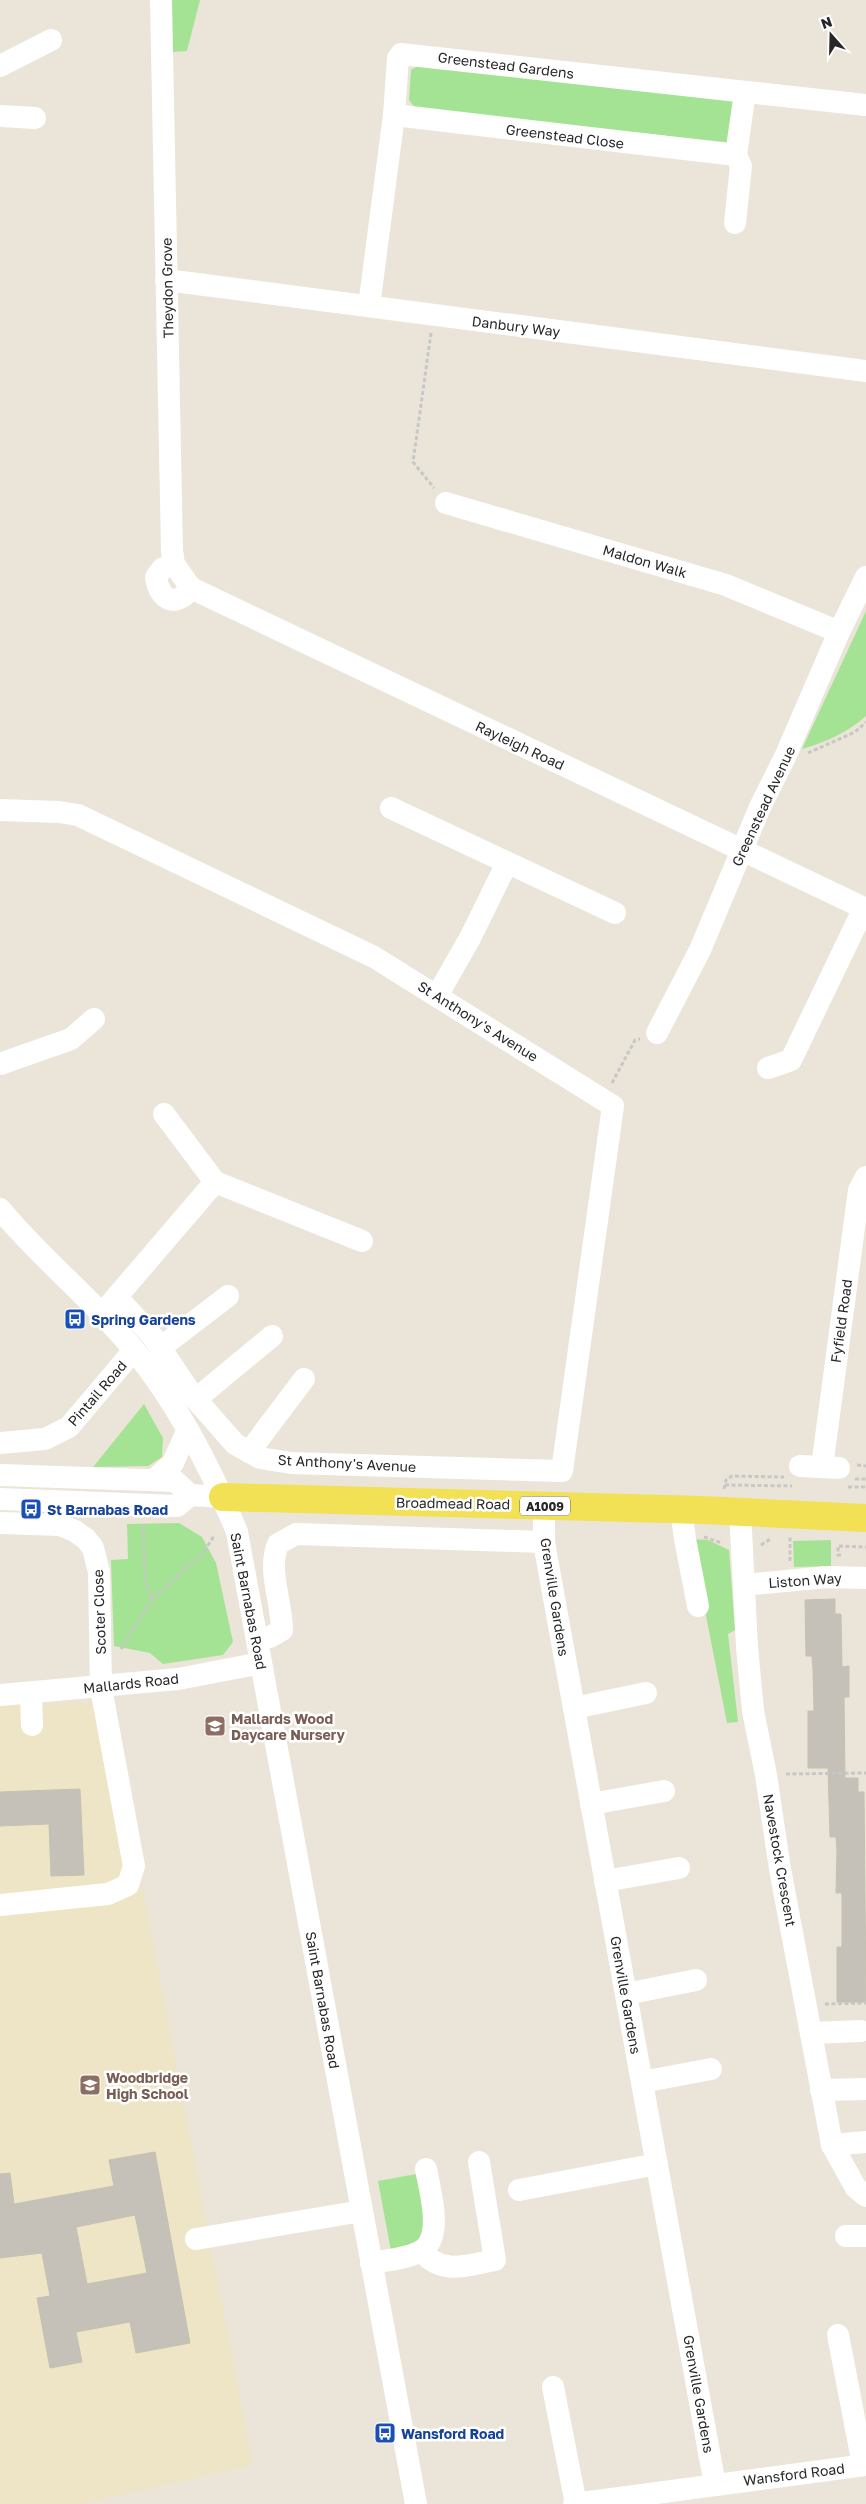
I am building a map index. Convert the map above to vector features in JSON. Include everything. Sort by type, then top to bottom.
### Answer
[{"type":"main road","name":"Broadmead Road","points":[[223,1497],[682,1510],[732,1501],[866,1518]]},
{"type":"street","name":"Theydon Grove","points":[[161,0],[166,280],[181,575]]},
{"type":"street","points":[[0,66],[51,40]]},
{"type":"street","name":"Greenstead Gardens","points":[[369,306],[394,115],[398,58],[401,54],[866,105]]},
{"type":"street","points":[[735,223],[741,166],[736,156],[745,92]]},
{"type":"street","name":"Greenstead Close","points":[[394,115],[736,156]]},
{"type":"street","points":[[0,116],[35,118]]},
{"type":"street","name":"Danbury Way","points":[[166,280],[866,371]]},
{"type":"street","name":"Maldon Walk","points":[[446,503],[726,585],[839,632]]},
{"type":"street","name":"Rayleigh Road","points":[[181,575],[742,851],[865,908]]},
{"type":"street","name":"Greenstead Avenue","points":[[657,1032],[700,950],[742,851],[786,757],[839,632],[866,577]]},
{"type":"street","points":[[391,808],[616,913]]},
{"type":"street","name":"St Anthony's Avenue","points":[[0,810],[59,812],[78,816],[374,957],[603,1100]]},
{"type":"street","points":[[437,996],[470,938],[507,863]]},
{"type":"street","points":[[768,1068],[791,1060],[865,908]]},
{"type":"street","points":[[0,1064],[71,1039],[94,1019]]},
{"type":"street","points":[[553,1506],[562,1471],[613,1106],[603,1100]]},
{"type":"street","points":[[164,1114],[215,1182],[362,1241]]},
{"type":"street","name":"Fyfield Road","points":[[820,1471],[859,1190],[866,1177]]},
{"type":"street","points":[[102,1314],[215,1182]]},
{"type":"street","points":[[0,1209],[64,1278],[102,1314],[134,1350],[187,1431],[223,1497]]},
{"type":"street","points":[[160,1348],[228,1296]]},
{"type":"street","name":"St Anthony's Avenue","points":[[116,1297],[160,1348],[196,1399],[235,1444],[260,1458],[291,1463],[562,1471]]},
{"type":"street","points":[[196,1399],[272,1336]]},
{"type":"street","name":"Pintail Road","points":[[0,1443],[28,1442],[58,1434],[68,1427],[134,1350]]},
{"type":"street","points":[[249,1452],[304,1379]]},
{"type":"street","points":[[154,1480],[173,1463],[187,1431]]},
{"type":"street","points":[[0,1475],[175,1481],[190,1495],[177,1506],[0,1499]]},
{"type":"street","name":"Broadmead Road","points":[[190,1495],[223,1497]]},
{"type":"street","name":"Saint Barnabas Road","points":[[223,1497],[237,1532],[416,2504]]},
{"type":"street","name":"Navestock Crescent","points":[[732,1501],[744,1585],[753,1711],[766,1775],[780,1869],[832,2145],[856,2188],[866,2196]]},
{"type":"street","name":"Grenville Gardens","points":[[553,1506],[544,1542],[715,2484]]},
{"type":"street","points":[[682,1510],[685,1539],[698,1606]]},
{"type":"street","name":"Scoter Close","points":[[0,1523],[60,1525],[75,1531],[86,1539],[93,1548],[99,1572],[101,1680],[134,1866],[128,1885],[108,1894],[0,1905]]},
{"type":"street","points":[[257,1639],[270,1637],[282,1630],[272,1557],[278,1544],[296,1534],[544,1542]]},
{"type":"street","name":"Liston Way","points":[[744,1585],[827,1577],[866,1578]]},
{"type":"street","name":"Mallards Road","points":[[0,1695],[31,1693],[101,1680],[178,1679],[261,1663]]},
{"type":"street","points":[[31,1693],[32,1725]]},
{"type":"street","points":[[574,1708],[646,1693]]},
{"type":"street","points":[[592,1804],[664,1791]]},
{"type":"street","points":[[605,1881],[678,1868]]},
{"type":"street","points":[[626,1994],[696,1980]]},
{"type":"street","points":[[811,2033],[862,2031]]},
{"type":"street","points":[[642,2082],[711,2069]]},
{"type":"street","points":[[822,2090],[866,2089]]},
{"type":"street","points":[[832,2145],[866,2142]]},
{"type":"street","points":[[421,2251],[430,2261],[442,2267],[495,2260],[479,2162]]},
{"type":"street","points":[[520,2190],[657,2164]]},
{"type":"street","points":[[371,2263],[421,2251],[432,2236],[434,2215],[426,2169]]},
{"type":"street","points":[[196,2239],[362,2211]]},
{"type":"street","points":[[838,2335],[864,2465]]},
{"type":"street","points":[[553,2388],[575,2504]]},
{"type":"street","name":"Wansford Road","points":[[575,2504],[864,2465]]},
{"type":"path","points":[[434,315],[412,462],[446,503]]},
{"type":"path","points":[[786,757],[799,757],[831,744],[855,732],[866,722]]},
{"type":"path","points":[[603,1100],[635,1040],[657,1032]]},
{"type":"path","points":[[732,1501],[725,1485],[726,1480],[732,1476],[820,1471],[866,1479]]},
{"type":"path","points":[[725,1485],[732,1485]]},
{"type":"path","points":[[143,1524],[145,1577],[152,1600]]},
{"type":"path","points":[[101,1680],[152,1600],[202,1553],[214,1536]]},
{"type":"path","points":[[847,1555],[838,1555],[838,1546],[866,1547]]},
{"type":"path","points":[[766,1775],[866,1773]]},
{"type":"path","points":[[806,2004],[866,2003]]},
{"type":"shaded area","name":"Woodbridge High School","points":[[107,1701],[253,2465],[82,2504],[0,2504],[0,1706]]},
{"type":"green space","points":[[171,0],[200,0],[187,51],[172,52]]},
{"type":"green space","points":[[418,66],[733,97],[734,143],[416,109],[409,100],[411,70]]},
{"type":"green space","points":[[866,611],[866,716],[836,736],[802,749]]},
{"type":"green space","points":[[144,1404],[163,1438],[162,1457],[148,1466],[93,1467]]},
{"type":"green space","points":[[179,1523],[202,1537],[216,1563],[233,1642],[223,1655],[163,1664],[150,1653],[114,1646],[111,1560],[128,1559],[127,1524]]},
{"type":"green space","points":[[691,1539],[708,1540],[729,1550],[735,1630],[728,1634],[738,1722],[727,1723]]},
{"type":"green space","points":[[831,1540],[831,1566],[794,1567],[793,1541]]},
{"type":"green space","points":[[422,2173],[427,2211],[420,2240],[409,2247],[391,2251],[378,2181]]},
{"type":"building","points":[[835,1599],[835,1614],[841,1614],[842,1667],[849,1666],[849,1697],[844,1697],[845,1778],[858,1778],[858,1792],[864,1792],[866,2002],[837,2002],[837,1947],[842,1947],[842,1893],[836,1893],[837,1851],[836,1837],[830,1837],[828,1768],[808,1768],[808,1711],[814,1711],[812,1656],[806,1656],[805,1600]]},
{"type":"building","points":[[80,1789],[84,1875],[51,1876],[49,1824],[0,1826],[0,1792]]},
{"type":"building","points":[[155,2152],[190,2343],[136,2353],[130,2322],[76,2332],[82,2362],[50,2368],[37,2298],[50,2296],[42,2253],[0,2258],[0,2174],[10,2173],[14,2204],[114,2186],[109,2160]],"holes":[[[135,2215],[147,2273],[87,2284],[76,2227]]]},
{"type":"place","name":"Spring Gardens","points":[[75,1319]]},
{"type":"place","name":"St Barnabas Road","points":[[31,1509]]},
{"type":"place","name":"Mallards Wood Daycare Nursery","points":[[215,1726]]},
{"type":"place","name":"Woodbridge High School","points":[[90,2085]]},
{"type":"place","name":"Wansford Road","points":[[385,2433]]}]
